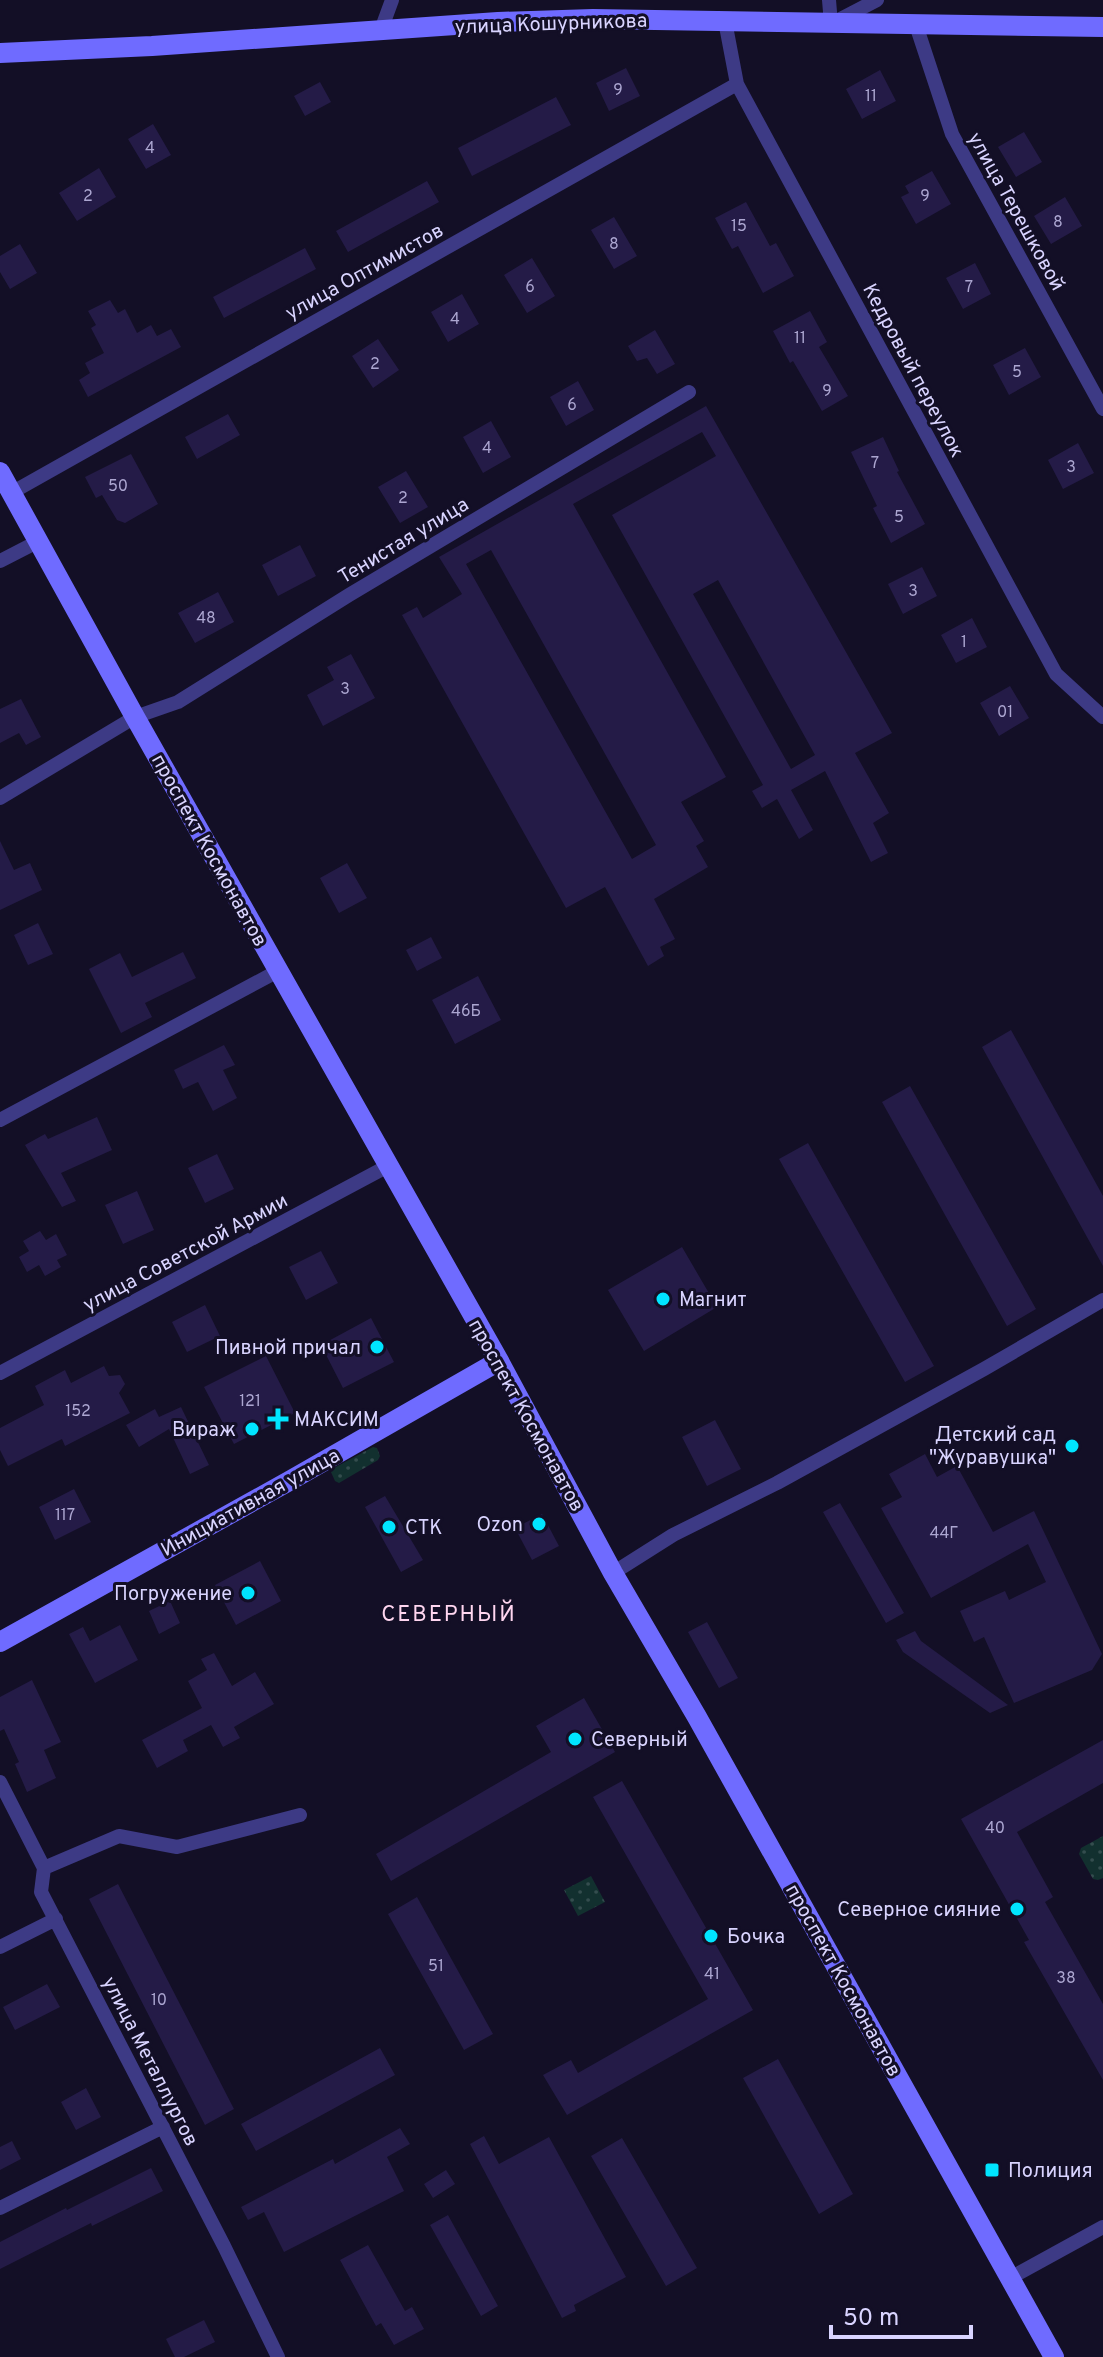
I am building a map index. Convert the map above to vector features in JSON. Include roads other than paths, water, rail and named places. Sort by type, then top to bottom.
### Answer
[{"type":"main road","name":"улица Кошурникова","points":[[0,53],[152,46],[498,22],[593,19],[1103,27]]},
{"type":"main road","name":"проспект Космонавтов","points":[[0,472],[1054,2357]]},
{"type":"main road","name":"Инициативная улица","points":[[0,1642],[499,1361]]},
{"type":"street","points":[[381,30],[392,0]]},
{"type":"street","points":[[829,0],[831,24],[877,0]]},
{"type":"street","name":"Кедровый переулок","points":[[725,21],[737,84],[1056,674],[1103,717]]},
{"type":"street","name":"улица Терешковой","points":[[916,25],[952,134],[1103,409]]},
{"type":"street","name":"улица Оптимистов","points":[[11,493],[737,84]]},
{"type":"street","name":"Тенистая улица","points":[[0,798],[135,717],[178,702],[349,595],[689,392]]},
{"type":"street","points":[[0,561],[39,541]]},
{"type":"street","points":[[0,1120],[278,971]]},
{"type":"street","name":"улица Советской Армии","points":[[0,1373],[388,1166]]},
{"type":"street","points":[[613,1573],[673,1535],[777,1483],[1103,1300]]},
{"type":"street","name":"улица Металлургов","points":[[0,1782],[44,1868],[41,1892],[278,2357]]},
{"type":"street","points":[[44,1868],[119,1836],[177,1847],[300,1815]]},
{"type":"street","points":[[0,1947],[56,1919]]},
{"type":"street","points":[[0,2208],[163,2127]]},
{"type":"street","points":[[1010,2278],[1103,2227]]},
{"type":"place","name":"Магнит","points":[[663,1299]]},
{"type":"place","name":"Пивной причал","points":[[377,1347]]},
{"type":"place","name":"МАКСИМ","points":[[278,1419]]},
{"type":"place","name":"Вираж","points":[[252,1429]]},
{"type":"place","name":"Детский сад \"Журавушка\"","points":[[1072,1446]]},
{"type":"place","name":"Ozon","points":[[539,1524]]},
{"type":"place","name":"СТК","points":[[389,1527]]},
{"type":"place","name":"Погружение","points":[[248,1593]]},
{"type":"place","name":"Северный","points":[[575,1739]]},
{"type":"place","name":"Северное сияние","points":[[1017,1909]]},
{"type":"place","name":"Бочка","points":[[711,1936]]},
{"type":"place","name":"Полиция","points":[[992,2170]]},
{"type":"district","name":"СЕВЕРНЫЙ","points":[[449,1613]]}]
